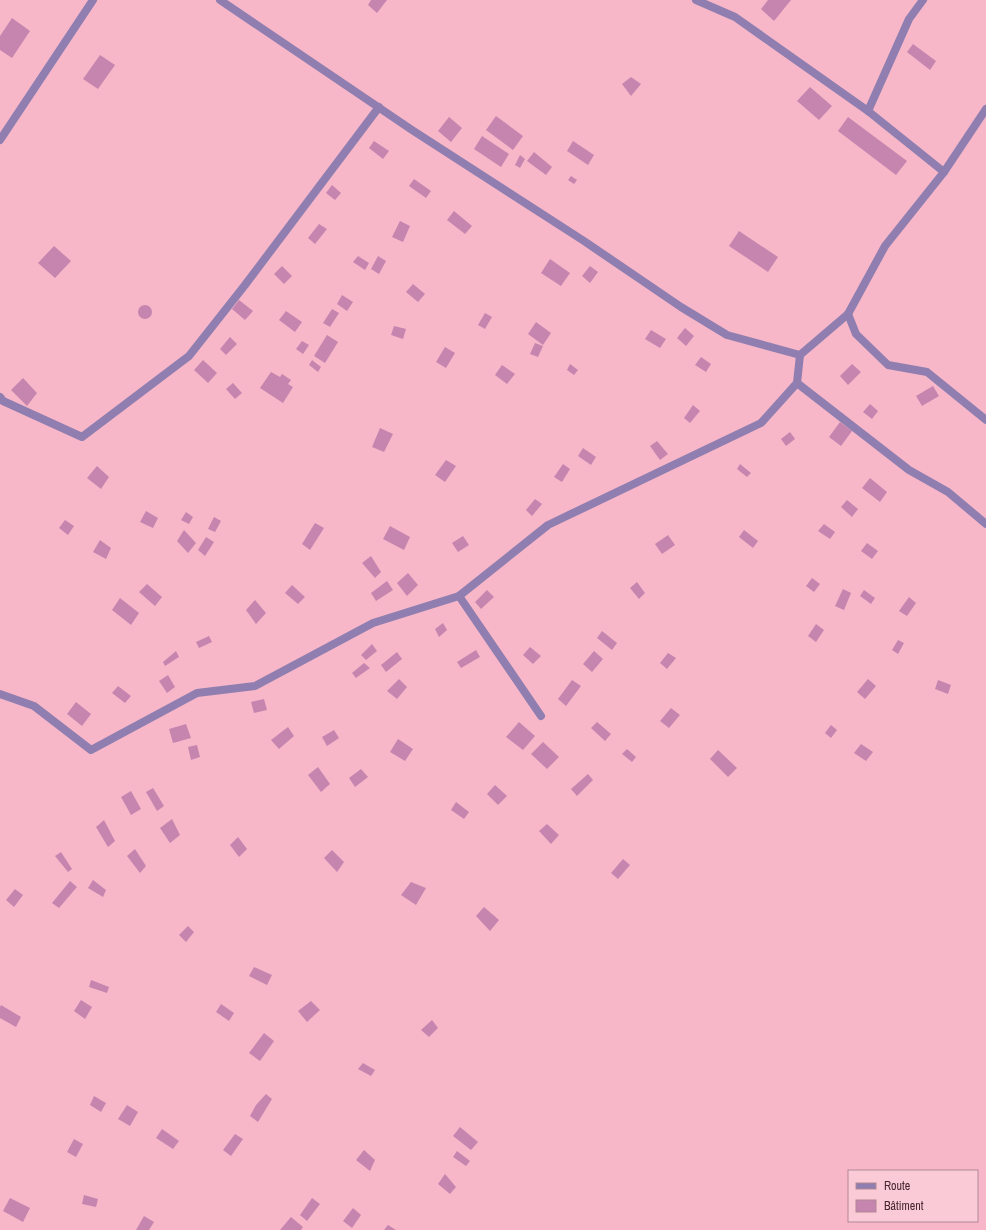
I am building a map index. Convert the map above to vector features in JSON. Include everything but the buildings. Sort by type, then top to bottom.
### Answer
[{"type":"street","points":[[0,140],[93,0]]},
{"type":"street","points":[[220,0],[412,130],[727,335],[800,355]]},
{"type":"street","points":[[696,0],[736,17],[868,111],[944,172]]},
{"type":"street","points":[[868,111],[909,19],[923,0]]},
{"type":"street","points":[[0,397],[3,402],[82,437],[188,356],[245,285],[379,107]]},
{"type":"street","points":[[0,694],[34,706],[91,750],[197,693],[255,686],[372,623],[459,596],[548,526],[761,423],[797,383],[800,355],[848,314],[885,246],[944,172],[986,109]]},
{"type":"street","points":[[848,314],[856,334],[888,364],[927,372],[986,420]]},
{"type":"street","points":[[797,383],[909,470],[948,492],[986,524]]},
{"type":"street","points":[[459,596],[542,716]]}]
